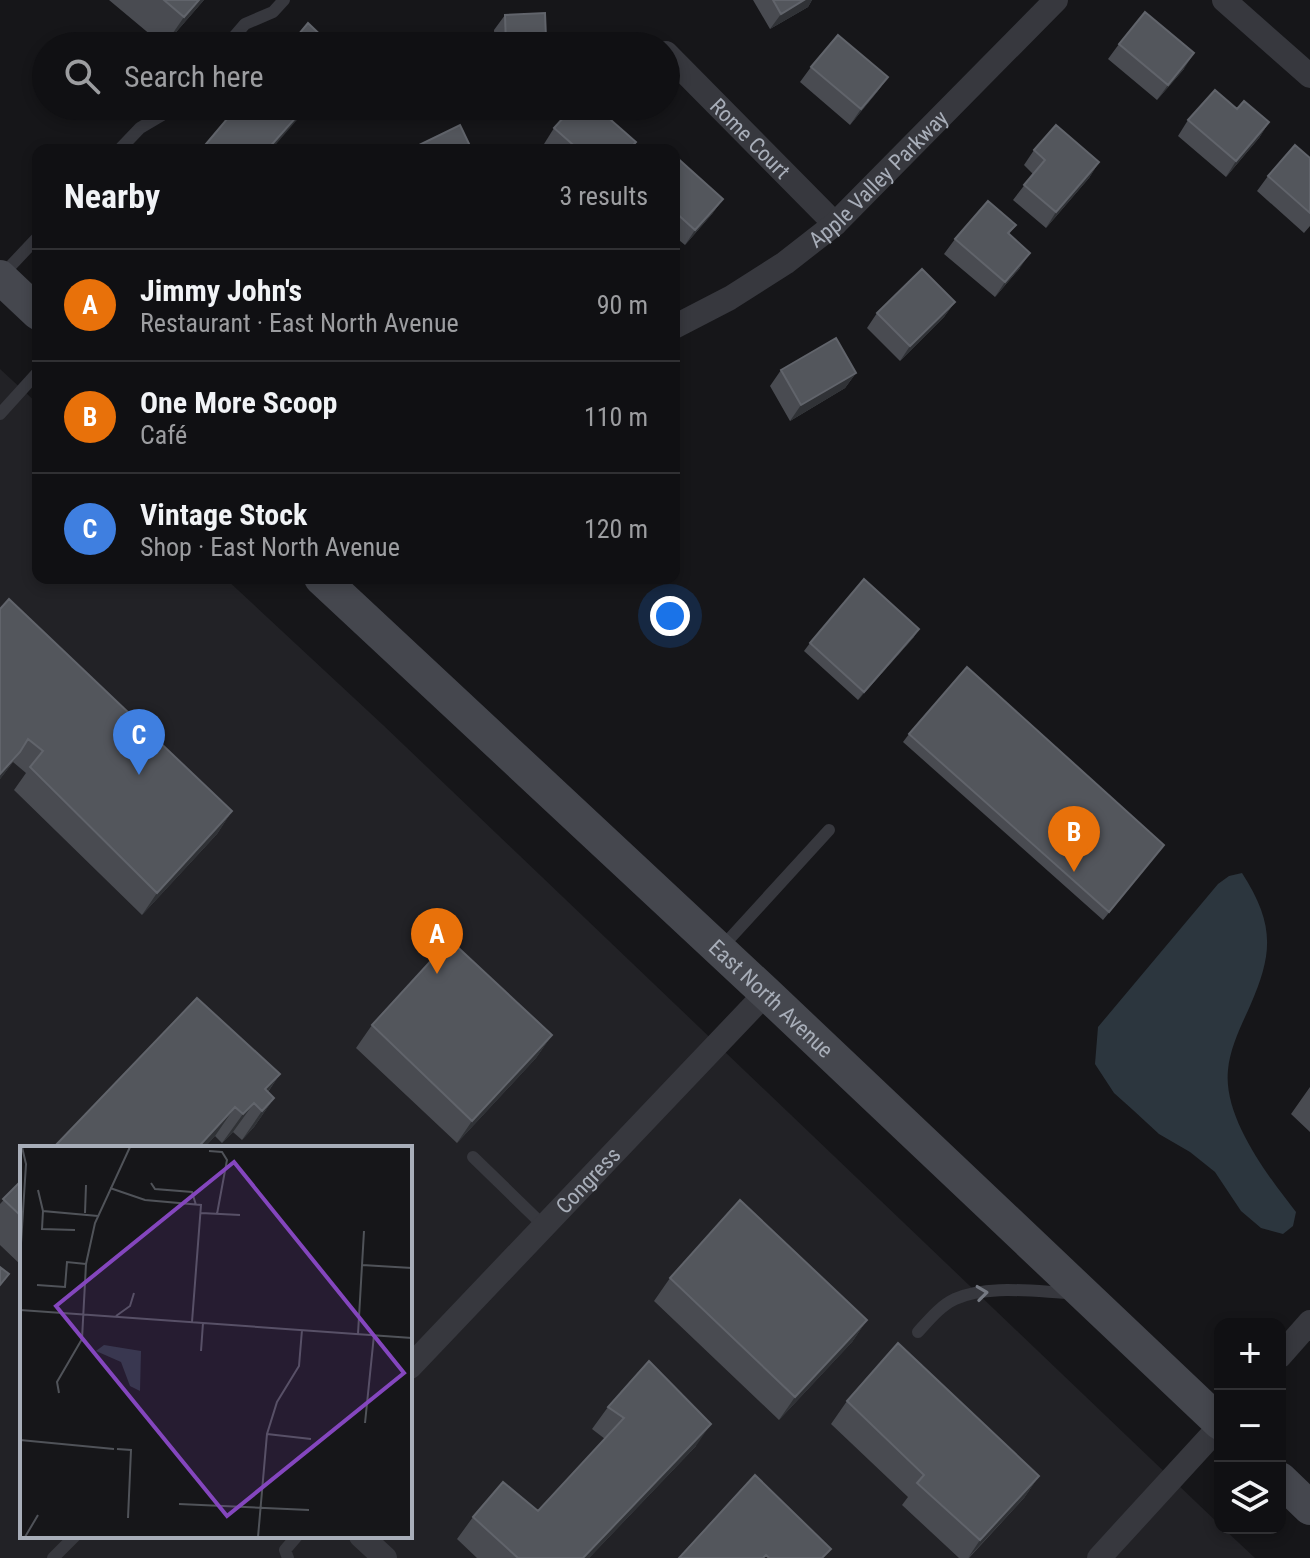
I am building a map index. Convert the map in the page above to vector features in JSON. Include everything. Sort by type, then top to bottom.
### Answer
[{"type":"main road","points":[[0,278],[32,307]]},
{"type":"main road","name":"East North Avenue","points":[[327,584],[766,993],[1214,1418]]},
{"type":"main road","points":[[1286,1485],[1310,1508]]},
{"type":"street","name":"Apple Valley Parkway","points":[[680,324],[730,298],[785,263],[835,224],[1056,0]]},
{"type":"street","points":[[1224,0],[1310,76]]},
{"type":"street","name":"Rome Court","points":[[680,67],[835,224]]},
{"type":"street","name":"Congress","points":[[412,1365],[766,993]]},
{"type":"street","points":[[1286,1349],[1310,1322]]},
{"type":"street","points":[[1099,1558],[1214,1431]]},
{"type":"street","points":[[363,1538],[385,1558]]},
{"type":"lane","points":[[238,32],[245,24],[273,12],[284,0]]},
{"type":"lane","points":[[125,144],[140,128],[154,120]]},
{"type":"lane","points":[[0,278],[32,243]]},
{"type":"lane","points":[[0,414],[32,379]]},
{"type":"lane","points":[[720,950],[829,830]]},
{"type":"lane","points":[[473,1157],[544,1226]]},
{"type":"lane","points":[[918,1332],[936,1312],[954,1299],[980,1291],[1083,1293]]},
{"type":"lane","points":[[53,1558],[73,1538]]},
{"type":"lane","points":[[288,1558],[285,1550],[295,1538]]},
{"type":"shaded area","points":[[0,369],[32,398],[32,584],[231,584],[1214,1519],[1214,1534],[1229,1534],[1255,1558],[0,1558]]},
{"type":"shaded area","points":[[1242,873],[1260,907],[1267,938],[1258,987],[1231,1054],[1228,1088],[1240,1127],[1250,1146],[1296,1212],[1293,1226],[1283,1234],[1261,1228],[1241,1211],[1215,1172],[1190,1152],[1159,1134],[1114,1093],[1095,1064],[1098,1027],[1218,884],[1229,876]]},
{"type":"building","points":[[164,0],[199,0],[184,17]]},
{"type":"building","points":[[773,0],[804,0],[781,14]]},
{"type":"building","points":[[1145,12],[1194,53],[1168,85],[1119,44]]},
{"type":"building","points":[[545,13],[546,32],[506,32],[505,15]]},
{"type":"building","points":[[308,23],[317,32],[301,32]]},
{"type":"building","points":[[838,35],[888,77],[861,109],[811,67]]},
{"type":"building","points":[[1215,90],[1237,109],[1244,101],[1269,122],[1236,161],[1188,120]]},
{"type":"building","points":[[226,120],[294,120],[272,144],[206,144]]},
{"type":"building","points":[[561,120],[611,120],[636,142],[572,144],[554,128]]},
{"type":"building","points":[[460,125],[469,144],[421,144]]},
{"type":"building","points":[[1056,125],[1099,162],[1056,212],[1024,185],[1045,160],[1034,150]]},
{"type":"building","points":[[1295,145],[1310,158],[1310,213],[1268,176]]},
{"type":"building","points":[[680,160],[723,199],[695,230],[680,216]]},
{"type":"building","points":[[988,201],[1016,225],[1008,233],[1030,253],[1005,282],[955,239]]},
{"type":"building","points":[[922,269],[955,302],[910,346],[877,313]]},
{"type":"building","points":[[836,338],[856,373],[801,405],[781,370]]},
{"type":"building","points":[[864,579],[919,629],[864,692],[810,643]]},
{"type":"building","points":[[9,599],[232,811],[157,893],[30,767],[43,751],[28,739],[0,774],[0,609]]},
{"type":"building","points":[[967,667],[1164,845],[1109,912],[909,734]]},
{"type":"building","points":[[450,940],[552,1035],[472,1121],[372,1025]]},
{"type":"building","points":[[197,998],[280,1074],[265,1089],[274,1098],[262,1111],[254,1103],[243,1114],[235,1107],[201,1144],[203,1146],[55,1146]]},
{"type":"building","points":[[20,1182],[20,1215],[3,1199]]},
{"type":"building","points":[[740,1200],[867,1320],[795,1397],[670,1278]]},
{"type":"building","points":[[0,1267],[9,1274],[0,1285]]},
{"type":"building","points":[[898,1343],[1039,1476],[980,1540],[917,1483],[924,1475],[847,1401]]},
{"type":"building","points":[[649,1361],[711,1424],[583,1558],[518,1558],[473,1517],[503,1482],[538,1511],[624,1418],[608,1407]]},
{"type":"building","points":[[755,1475],[831,1549],[822,1558],[769,1558],[766,1555],[763,1558],[679,1558]]},
{"type":"place","name":"Vintage Stock","points":[[139,775]]},
{"type":"place","name":"One More Scoop","points":[[1074,872]]},
{"type":"place","name":"Jimmy John's","points":[[437,974]]}]
